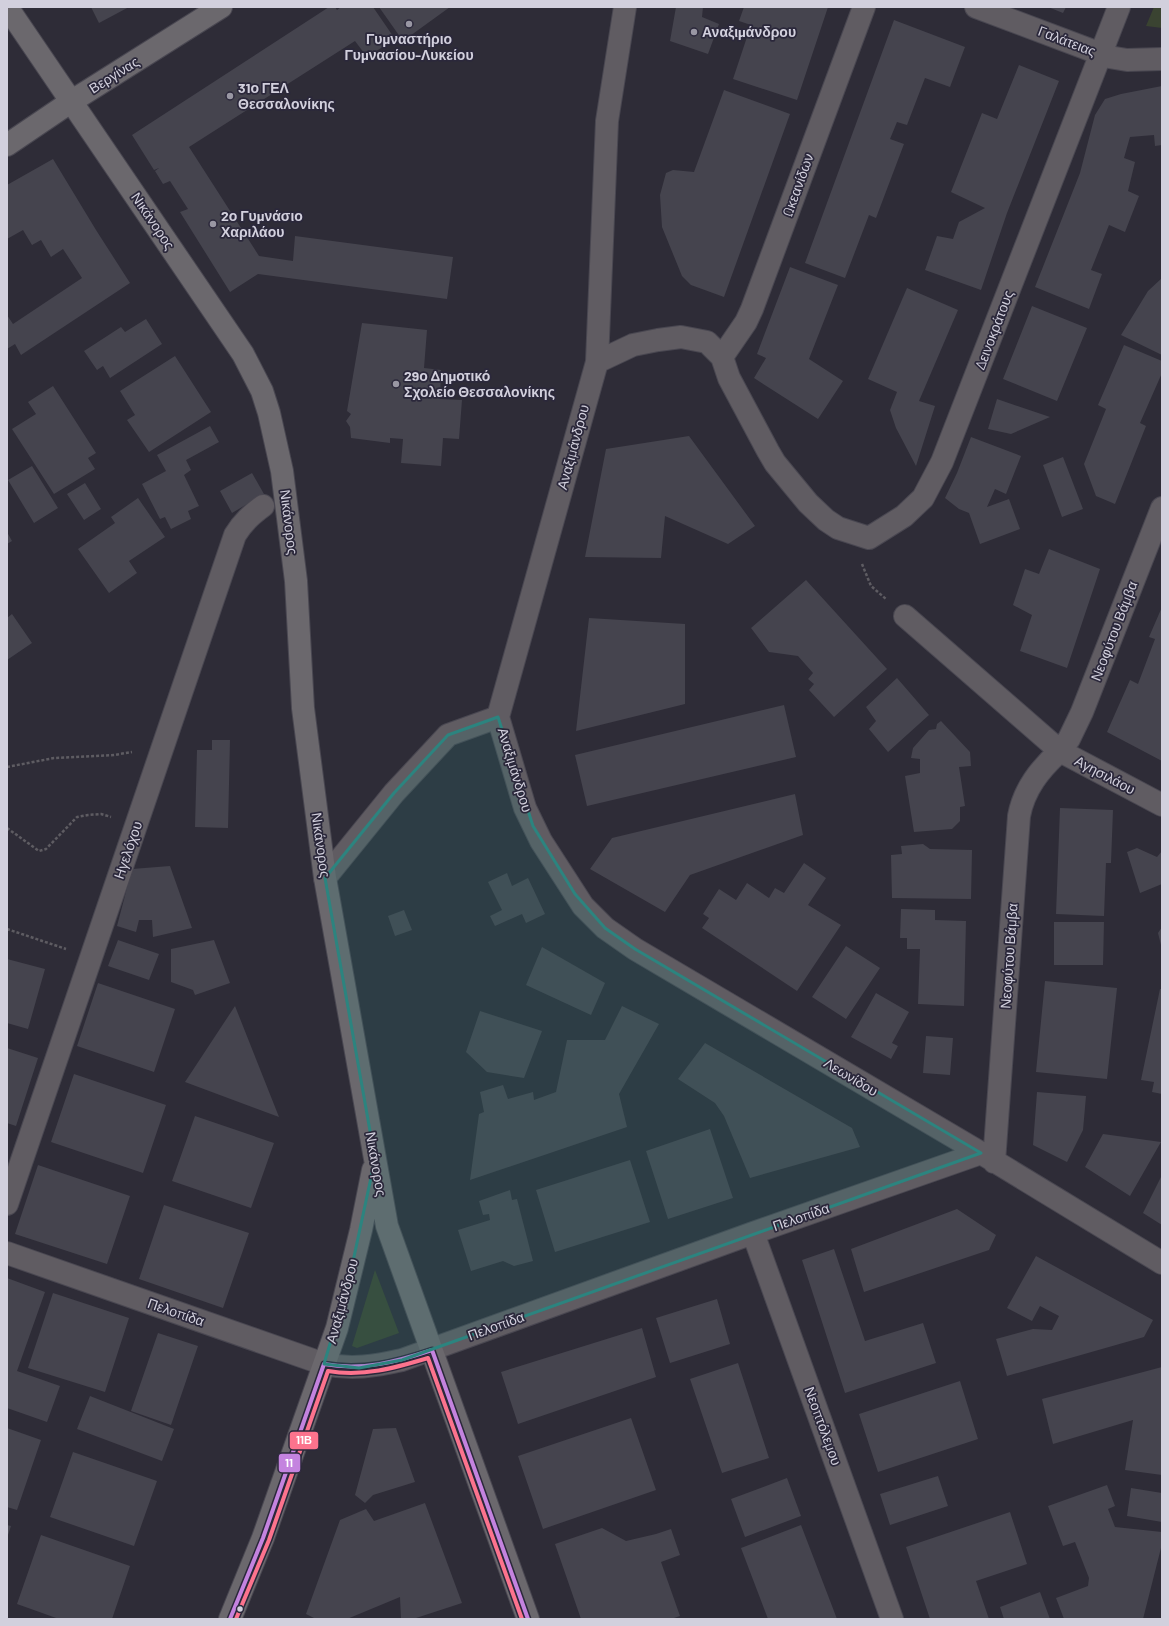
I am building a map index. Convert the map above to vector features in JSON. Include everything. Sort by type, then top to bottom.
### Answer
[{"type":"street","name":"Νικάνορος","points":[[7,7],[243,354],[256,378],[266,402],[282,471],[290,526],[296,581],[303,708],[325,878],[387,1226],[528,1619]]},
{"type":"street","name":"Βεργίνας","points":[[7,145],[72,101],[221,7]]},
{"type":"street","name":"Αναξιμάνδρου","points":[[559,869],[533,826],[525,808],[498,717],[597,362],[607,121],[625,7]]},
{"type":"street","name":"Ωκεανίδων","points":[[722,357],[746,322],[752,309],[864,7]]},
{"type":"street","name":"Γαλάτειας","points":[[976,7],[1102,54],[1127,60],[1162,59]]},
{"type":"street","name":"Δεινοκράτους","points":[[869,538],[904,516],[923,498],[942,462],[1119,7]]},
{"type":"street","points":[[597,362],[633,345],[681,337],[707,342],[722,357],[729,378],[775,463],[808,503],[826,520],[838,528],[869,538]]},
{"type":"street","name":"Ηγελόχου","points":[[7,1204],[235,535],[249,516],[263,506]]},
{"type":"street","name":"Νεοφύτου Βάμβα","points":[[987,1158],[1020,816],[1026,792],[1069,739],[1082,712],[1162,508]]},
{"type":"street","name":"Αγησιλάου","points":[[905,616],[1055,756],[1162,805]]},
{"type":"street","points":[[325,878],[394,793],[448,735],[498,717]]},
{"type":"street","name":"Λεωνίδου","points":[[559,869],[575,894],[593,917],[635,950],[1162,1263]]},
{"type":"street","name":"Πελοπίδα","points":[[7,1253],[324,1364],[339,1367],[367,1367],[402,1360],[432,1350],[753,1233],[987,1158]]},
{"type":"street","name":"Αναξιμάνδρου","points":[[230,1619],[263,1538],[337,1328],[375,1159]]},
{"type":"street","name":"Νεοπτόλεμου","points":[[753,1233],[892,1619]]},
{"type":"path","points":[[869,538],[861,550],[861,561],[871,586],[905,616]]},
{"type":"path","points":[[7,768],[54,758],[114,755],[162,747]]},
{"type":"path","points":[[7,828],[39,852],[46,849],[77,817],[101,814],[114,818],[134,830]]},
{"type":"path","points":[[7,929],[91,958]]},
{"type":"highlighted area","points":[[498,717],[533,826],[575,894],[605,928],[635,949],[981,1153],[402,1360],[359,1368],[324,1364],[349,1280],[375,1159],[325,878],[394,793],[448,735]]},
{"type":"green space","points":[[1154,7],[1162,7],[1162,28],[1146,26]]},
{"type":"green space","points":[[375,1270],[399,1333],[357,1348],[352,1346]]},
{"type":"building","points":[[91,7],[129,7],[99,23]]},
{"type":"building","points":[[329,7],[335,7],[337,10],[341,7],[373,7],[395,39],[367,57],[355,41],[189,147],[259,256],[293,261],[295,236],[453,257],[447,299],[258,274],[230,292],[180,212],[188,209],[170,181],[163,184],[155,171],[159,168],[154,170],[132,135]]},
{"type":"building","name":"Γυμναστήριο Γυμνασίου-Λυκείου","points":[[379,7],[450,7],[403,41]]},
{"type":"building","name":"Αναξιμάνδρου","points":[[676,7],[703,7],[702,17],[719,24],[708,54],[670,41]]},
{"type":"building","points":[[744,7],[828,7],[797,100],[733,79],[751,25],[739,21]]},
{"type":"building","points":[[1048,7],[1066,7],[1063,13]]},
{"type":"building","points":[[894,20],[965,47],[950,87],[925,78],[907,125],[897,122],[890,139],[904,144],[876,218],[869,215],[845,278],[805,263]]},
{"type":"building","points":[[1019,65],[1059,81],[1007,213],[981,290],[925,270],[937,236],[953,239],[959,222],[985,208],[951,192],[982,113],[997,119]]},
{"type":"building","points":[[1162,86],[1162,145],[1155,146],[1154,135],[1130,137],[1124,158],[1135,162],[1128,191],[1139,196],[1125,232],[1109,225],[1091,270],[1102,274],[1089,309],[1035,287],[1080,173],[1095,115],[1105,99],[1121,94]]},
{"type":"building","points":[[724,90],[790,114],[724,297],[691,285],[682,276],[662,227],[660,195],[666,173],[673,170],[694,172]]},
{"type":"building","points":[[53,159],[130,283],[21,355],[15,344],[7,349],[7,315],[13,324],[82,278],[63,249],[51,257],[41,240],[32,245],[23,230],[7,239],[7,185]]},
{"type":"building","points":[[790,267],[838,285],[809,359],[843,381],[818,419],[754,378],[766,358],[757,354]]},
{"type":"building","points":[[1162,278],[1162,355],[1121,335],[1148,291]]},
{"type":"building","points":[[907,288],[958,310],[919,401],[935,406],[916,466],[896,428],[890,410],[897,392],[868,379]]},
{"type":"building","points":[[1032,306],[1087,328],[1057,401],[1003,379]]},
{"type":"building","points":[[146,319],[162,344],[110,378],[103,366],[97,370],[84,351],[121,327],[125,332]]},
{"type":"building","name":"29ο Δημοτικό Σχολείο Θεσσαλονίκης","points":[[362,323],[427,330],[424,368],[441,370],[440,399],[462,400],[459,439],[443,438],[441,466],[401,463],[403,439],[390,438],[390,443],[351,438],[350,427],[346,421],[351,414],[347,411]]},
{"type":"building","points":[[1124,345],[1162,361],[1162,373],[1140,423],[1146,426],[1115,504],[1096,496],[1084,464],[1106,409],[1098,405]]},
{"type":"building","points":[[175,356],[211,412],[149,452],[127,420],[135,415],[120,391]]},
{"type":"building","points":[[53,386],[96,453],[88,458],[95,469],[54,494],[12,429],[36,414],[28,402]]},
{"type":"building","points":[[997,399],[1050,417],[1011,434],[988,429]]},
{"type":"building","points":[[210,426],[219,442],[186,460],[191,470],[184,475],[199,506],[188,511],[191,519],[171,529],[165,517],[160,519],[142,484],[166,471],[157,455]]},
{"type":"building","points":[[689,436],[755,526],[728,544],[665,516],[661,558],[585,557],[606,449]]},
{"type":"building","points":[[971,437],[1021,456],[1006,494],[995,489],[987,507],[1009,499],[1020,529],[980,544],[969,513],[959,509],[945,498],[957,473]]},
{"type":"building","points":[[1063,457],[1083,509],[1062,517],[1043,465]]},
{"type":"building","points":[[32,466],[58,508],[34,523],[8,480]]},
{"type":"building","points":[[252,473],[264,494],[232,513],[220,491]]},
{"type":"building","points":[[85,483],[101,509],[84,520],[67,494]]},
{"type":"building","points":[[138,498],[165,537],[129,561],[137,573],[109,593],[78,549],[115,523],[111,517]]},
{"type":"building","points":[[7,532],[12,541],[7,544]]},
{"type":"building","points":[[1049,549],[1100,569],[1067,668],[1020,651],[1032,615],[1013,605],[1025,569],[1039,574]]},
{"type":"building","points":[[806,580],[887,669],[834,717],[809,690],[814,684],[808,679],[813,673],[798,656],[769,652],[751,628]]},
{"type":"building","points":[[1162,607],[1162,761],[1107,732],[1130,680],[1138,684],[1155,639],[1149,637]]},
{"type":"building","points":[[12,614],[32,643],[7,660],[7,618]]},
{"type":"building","points":[[589,618],[685,624],[685,704],[576,731]]},
{"type":"building","points":[[897,678],[929,715],[888,752],[869,729],[876,721],[866,707]]},
{"type":"building","points":[[784,705],[796,757],[587,806],[575,755]]},
{"type":"building","points":[[941,721],[970,752],[971,766],[959,767],[965,806],[960,807],[960,821],[952,829],[914,832],[905,776],[920,773],[920,759],[911,758],[913,748],[929,730],[936,729],[937,724]]},
{"type":"building","points":[[212,740],[230,740],[228,828],[195,827],[197,750],[212,750]]},
{"type":"building","points":[[795,794],[803,835],[690,875],[665,912],[590,869],[612,838]]},
{"type":"building","points":[[1060,808],[1113,810],[1111,863],[1106,863],[1104,916],[1056,914]]},
{"type":"building","points":[[923,844],[930,849],[972,850],[971,899],[892,898],[891,855],[902,854],[901,846]]},
{"type":"building","points":[[1137,848],[1157,857],[1162,851],[1162,884],[1140,893],[1127,852]]},
{"type":"building","points":[[804,863],[826,878],[808,905],[841,925],[797,991],[702,928],[709,918],[703,914],[719,889],[736,900],[747,883],[769,898],[775,888],[784,893]]},
{"type":"building","points":[[170,866],[192,928],[153,937],[152,920],[139,920],[136,932],[117,926],[132,869]]},
{"type":"building","points":[[507,873],[512,886],[528,878],[545,914],[526,923],[522,914],[495,926],[490,916],[502,910],[488,882]]},
{"type":"building","points":[[901,909],[935,910],[935,920],[966,921],[964,1006],[918,1004],[920,949],[907,949],[907,938],[900,938]]},
{"type":"building","points":[[404,910],[412,930],[395,936],[388,916]]},
{"type":"building","points":[[1054,922],[1104,922],[1103,965],[1054,965]]},
{"type":"building","points":[[1162,927],[1162,945],[1161,945],[1158,933]]},
{"type":"building","points":[[118,940],[159,954],[149,980],[108,966]]},
{"type":"building","points":[[214,940],[230,983],[195,995],[193,990],[171,982],[171,949]]},
{"type":"building","points":[[846,946],[880,968],[846,1019],[812,997]]},
{"type":"building","points":[[542,947],[605,983],[591,1015],[526,985]]},
{"type":"building","points":[[7,959],[45,969],[28,1029],[7,1023]]},
{"type":"building","points":[[1045,981],[1117,988],[1107,1079],[1036,1072]]},
{"type":"building","points":[[98,983],[175,1009],[154,1072],[77,1046]]},
{"type":"building","points":[[1160,989],[1162,989],[1162,1094],[1152,1092],[1154,1082],[1141,1080]]},
{"type":"building","points":[[876,993],[909,1012],[892,1043],[898,1046],[891,1059],[851,1037]]},
{"type":"building","points":[[235,1006],[279,1117],[185,1082]]},
{"type":"building","points":[[622,1006],[659,1024],[619,1094],[627,1127],[470,1180],[479,1114],[484,1112],[480,1092],[503,1085],[508,1099],[533,1092],[534,1100],[556,1092],[567,1040],[605,1040]]},
{"type":"building","points":[[480,1011],[542,1031],[524,1078],[487,1072],[466,1052]]},
{"type":"building","points":[[926,1036],[953,1038],[950,1075],[923,1073]]},
{"type":"building","points":[[705,1043],[852,1128],[860,1147],[750,1178],[724,1116],[715,1103],[678,1079]]},
{"type":"building","points":[[7,1048],[38,1058],[16,1126],[7,1123]]},
{"type":"building","points":[[74,1074],[166,1105],[143,1173],[51,1142]]},
{"type":"building","points":[[1037,1092],[1086,1096],[1083,1130],[1067,1162],[1033,1145]]},
{"type":"building","points":[[195,1116],[274,1143],[251,1208],[172,1181]]},
{"type":"building","points":[[710,1129],[733,1198],[668,1219],[646,1151]]},
{"type":"building","points":[[1103,1134],[1161,1142],[1130,1196],[1085,1167]]},
{"type":"building","points":[[630,1160],[650,1222],[555,1252],[536,1190]]},
{"type":"building","points":[[38,1165],[130,1196],[107,1264],[15,1234]]},
{"type":"building","points":[[1162,1175],[1162,1225],[1143,1213]]},
{"type":"building","points":[[510,1190],[512,1200],[517,1199],[533,1261],[514,1266],[503,1261],[471,1271],[458,1230],[490,1220],[489,1214],[483,1215],[479,1201]]},
{"type":"building","points":[[164,1205],[249,1233],[223,1308],[139,1279]]},
{"type":"building","points":[[957,1209],[996,1235],[989,1250],[864,1292],[851,1249]]},
{"type":"building","points":[[834,1249],[865,1341],[923,1323],[936,1363],[845,1393],[802,1260]]},
{"type":"building","points":[[1036,1256],[1153,1320],[1144,1337],[1007,1376],[996,1339],[1033,1329],[1052,1330],[1059,1316],[1040,1306],[1032,1321],[1007,1308]]},
{"type":"building","points":[[7,1278],[45,1292],[17,1371],[60,1386],[47,1422],[7,1408]]},
{"type":"building","points":[[53,1293],[129,1318],[105,1392],[28,1368]]},
{"type":"building","points":[[717,1299],[730,1344],[670,1363],[656,1318]]},
{"type":"building","points":[[642,1328],[656,1377],[518,1424],[501,1372]]},
{"type":"building","points":[[158,1333],[198,1346],[171,1425],[131,1411]]},
{"type":"building","points":[[738,1363],[769,1458],[722,1473],[690,1379]]},
{"type":"building","points":[[1162,1367],[1162,1475],[1125,1470],[1133,1420],[1053,1444],[1042,1399]]},
{"type":"building","points":[[960,1381],[978,1439],[878,1472],[859,1414]]},
{"type":"building","points":[[90,1396],[174,1429],[162,1461],[77,1429]]},
{"type":"building","points":[[631,1418],[656,1490],[543,1529],[518,1456]]},
{"type":"building","points":[[7,1428],[41,1440],[17,1510],[7,1507]]},
{"type":"building","points":[[396,1428],[415,1482],[373,1495],[365,1503],[355,1495],[373,1429]]},
{"type":"building","points":[[73,1452],[157,1481],[134,1546],[50,1517]]},
{"type":"building","points":[[938,1476],[948,1506],[890,1525],[880,1494]]},
{"type":"building","points":[[787,1478],[801,1516],[745,1537],[731,1499]]},
{"type":"building","points":[[1107,1485],[1115,1506],[1108,1509],[1115,1527],[1162,1532],[1162,1544],[1143,1619],[1064,1619],[1056,1598],[1088,1586],[1089,1578],[1075,1542],[1063,1546],[1048,1506]]},
{"type":"building","points":[[1131,1488],[1162,1493],[1162,1522],[1127,1516]]},
{"type":"building","points":[[425,1503],[462,1603],[413,1619],[401,1619],[400,1597],[347,1619],[316,1619],[306,1614],[340,1520],[366,1509],[374,1521]]},
{"type":"building","points":[[1010,1512],[1027,1564],[976,1581],[989,1619],[930,1619],[906,1547]]},
{"type":"building","points":[[7,1525],[11,1526],[7,1538]]},
{"type":"building","points":[[801,1525],[837,1619],[768,1619],[741,1548]]},
{"type":"building","points":[[602,1528],[626,1541],[671,1529],[680,1555],[661,1562],[680,1616],[671,1619],[581,1619],[555,1544]]},
{"type":"building","points":[[41,1535],[130,1566],[112,1619],[59,1619],[17,1604]]},
{"type":"building","points":[[1040,1592],[1050,1619],[1004,1619],[1000,1607]]},
{"type":"transit line","name":"11","points":[[230,1619],[263,1538],[324,1364],[338,1366],[365,1366],[392,1362],[432,1350],[528,1619]]},
{"type":"transit line","name":"11Β","points":[[236,1619],[269,1540],[328,1371],[341,1373],[366,1372],[391,1368],[428,1358],[522,1619]]},
{"type":"place","name":"Γυμναστήριο Γυμνασίου-Λυκείου","points":[[409,24]]},
{"type":"place","name":"Αναξιμάνδρου","points":[[694,32]]},
{"type":"place","name":"31ο ΓΕΛ Θεσσαλονίκης","points":[[230,96]]},
{"type":"place","name":"2ο Γυμνάσιο Χαριλάου","points":[[213,224]]},
{"type":"place","name":"29ο Δημοτικό Σχολείο Θεσσαλονίκης","points":[[396,384]]}]
